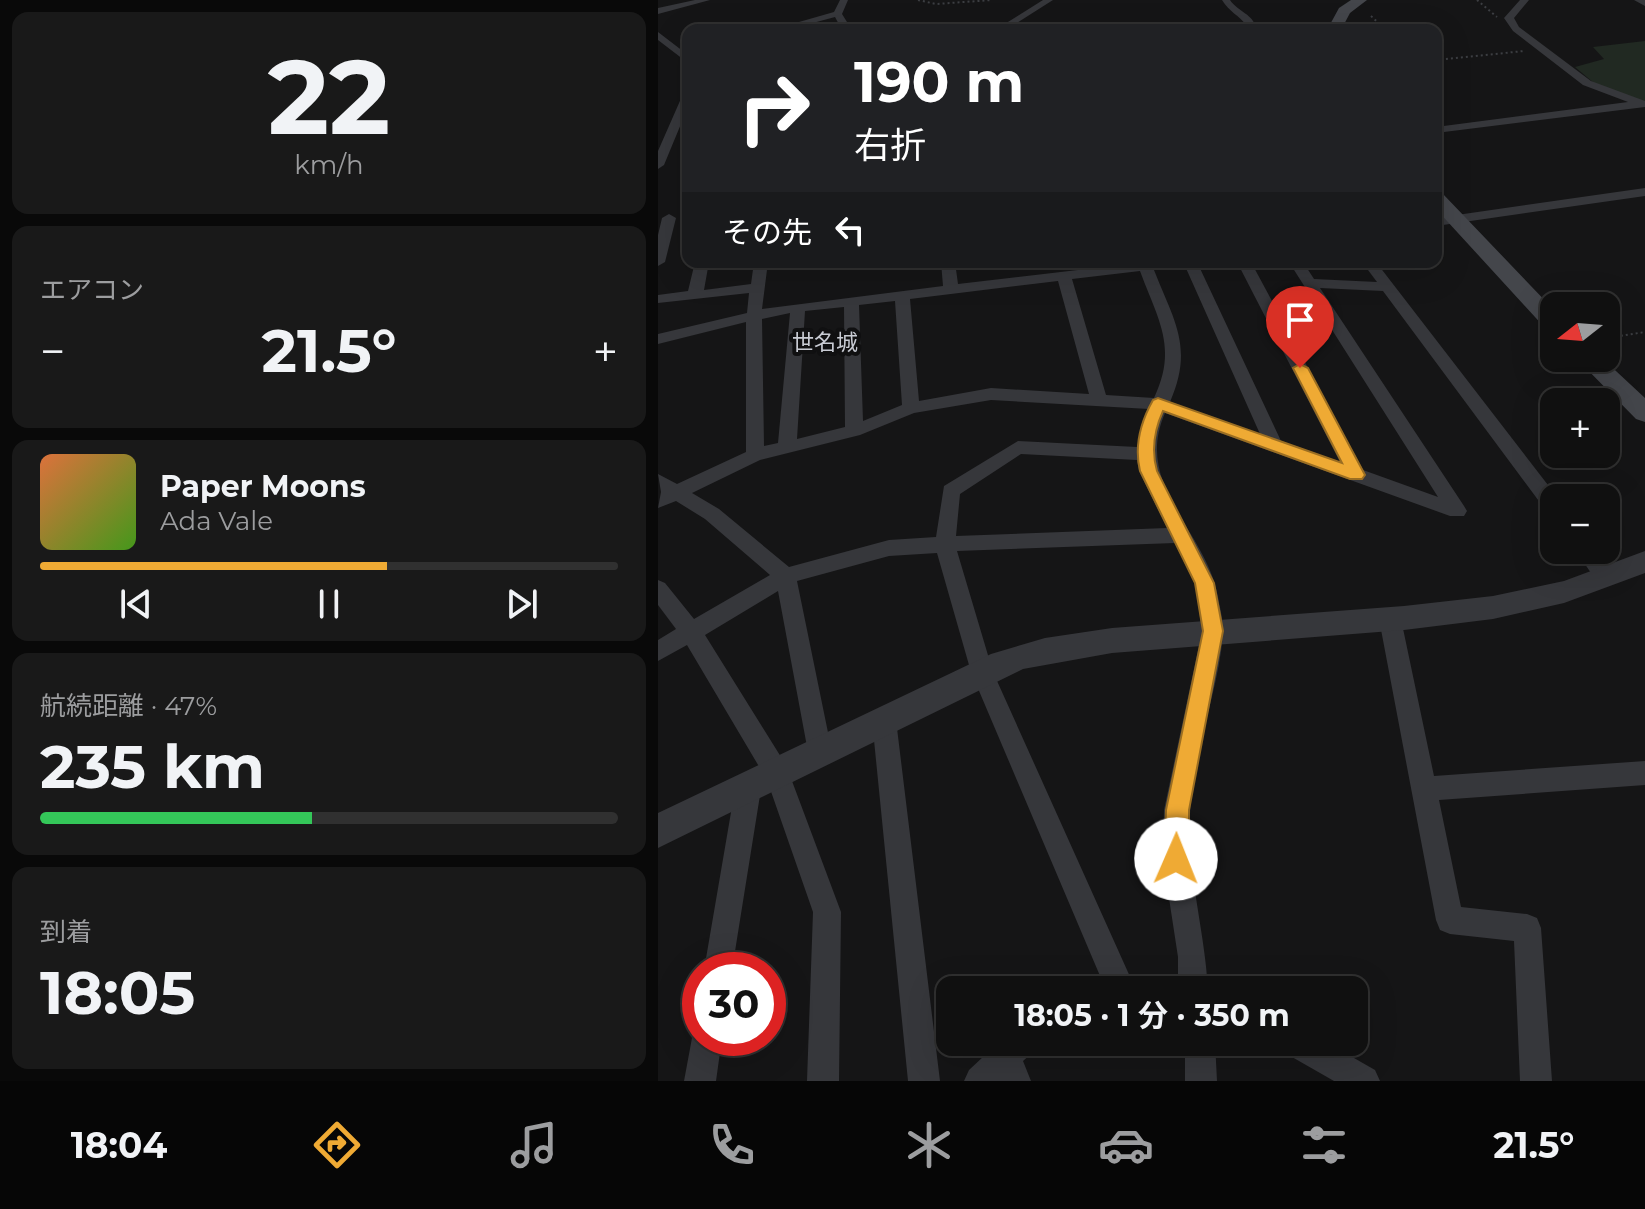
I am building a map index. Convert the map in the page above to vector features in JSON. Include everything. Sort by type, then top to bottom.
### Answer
[{"type":"main road","points":[[1337,24],[1344,11],[1360,0]]},
{"type":"main road","points":[[1445,221],[1540,311]]},
{"type":"main road","points":[[1603,372],[1645,413]]},
{"type":"street","points":[[658,11],[706,0]]},
{"type":"street","points":[[838,14],[844,0]]},
{"type":"street","points":[[1010,24],[1049,0]]},
{"type":"street","points":[[1226,0],[1232,10],[1243,14],[1250,24]]},
{"type":"street","points":[[1525,0],[1509,18],[1511,23],[1587,83],[1643,105]]},
{"type":"street","points":[[799,24],[838,14]]},
{"type":"street","points":[[838,14],[844,24]]},
{"type":"street","points":[[658,35],[682,56]]},
{"type":"street","points":[[658,165],[663,141],[682,105]]},
{"type":"street","points":[[1442,129],[1643,105]]},
{"type":"street","points":[[1445,221],[1645,192]]},
{"type":"street","points":[[658,262],[664,219]]},
{"type":"street","points":[[695,295],[701,268]]},
{"type":"street","points":[[755,455],[754,314],[760,268]]},
{"type":"street","points":[[949,268],[951,290]]},
{"type":"street","points":[[658,339],[754,314],[798,307],[1137,268]]},
{"type":"street","points":[[1146,268],[1173,343],[1174,368],[1149,425],[1144,454],[1148,471],[1205,583],[1213,631],[1177,810],[1176,859],[1189,976]]},
{"type":"street","points":[[1193,268],[1274,445]]},
{"type":"street","points":[[1247,268],[1356,475]]},
{"type":"street","points":[[664,491],[755,455],[854,431],[911,408],[991,394],[1158,404],[1457,511],[1300,268]]},
{"type":"street","points":[[1374,268],[1540,488]]},
{"type":"street","points":[[1064,276],[1099,400]]},
{"type":"street","points":[[1309,283],[1388,287]]},
{"type":"street","points":[[658,299],[758,288]]},
{"type":"street","points":[[902,295],[911,408]]},
{"type":"street","points":[[851,301],[854,431]]},
{"type":"street","points":[[787,447],[798,307]]},
{"type":"street","points":[[1115,976],[982,672],[945,545],[951,491],[1018,447],[1144,454]]},
{"type":"street","points":[[664,491],[712,514],[786,576],[820,752]]},
{"type":"street","points":[[658,651],[786,576],[889,548],[1025,539],[1182,535]]},
{"type":"street","points":[[658,831],[982,672],[1032,652],[1069,645],[1213,631],[1474,610],[1539,599],[1645,562]]},
{"type":"street","points":[[1597,564],[1607,577]]},
{"type":"street","points":[[658,589],[690,630],[827,912],[823,1081]]},
{"type":"street","points":[[1390,619],[1450,920],[1527,928],[1536,1081]]},
{"type":"street","points":[[884,720],[924,1081]]},
{"type":"street","points":[[1424,789],[1645,773]]},
{"type":"street","points":[[722,952],[762,781]]},
{"type":"street","points":[[700,1081],[704,1056]]},
{"type":"street","points":[[1200,1056],[1201,1081]]},
{"type":"street","points":[[1320,1056],[1364,1081]]},
{"type":"street","points":[[980,1081],[1014,1060]]},
{"type":"path","points":[[918,0],[936,4],[992,0]]},
{"type":"path","points":[[1371,16],[1380,24]]},
{"type":"path","points":[[1442,59],[1545,49]]},
{"type":"path","points":[[1620,336],[1645,332]]},
{"type":"shaded area","points":[[1645,41],[1645,103],[1594,83],[1575,67],[1604,59],[1593,47]]},
{"type":"district","name":"世名城","points":[[825,342]]},
{"type":"route","points":[[1176,859],[1177,810],[1213,631],[1205,583],[1148,471],[1144,454],[1149,425],[1158,404],[1356,475],[1300,368]]}]
